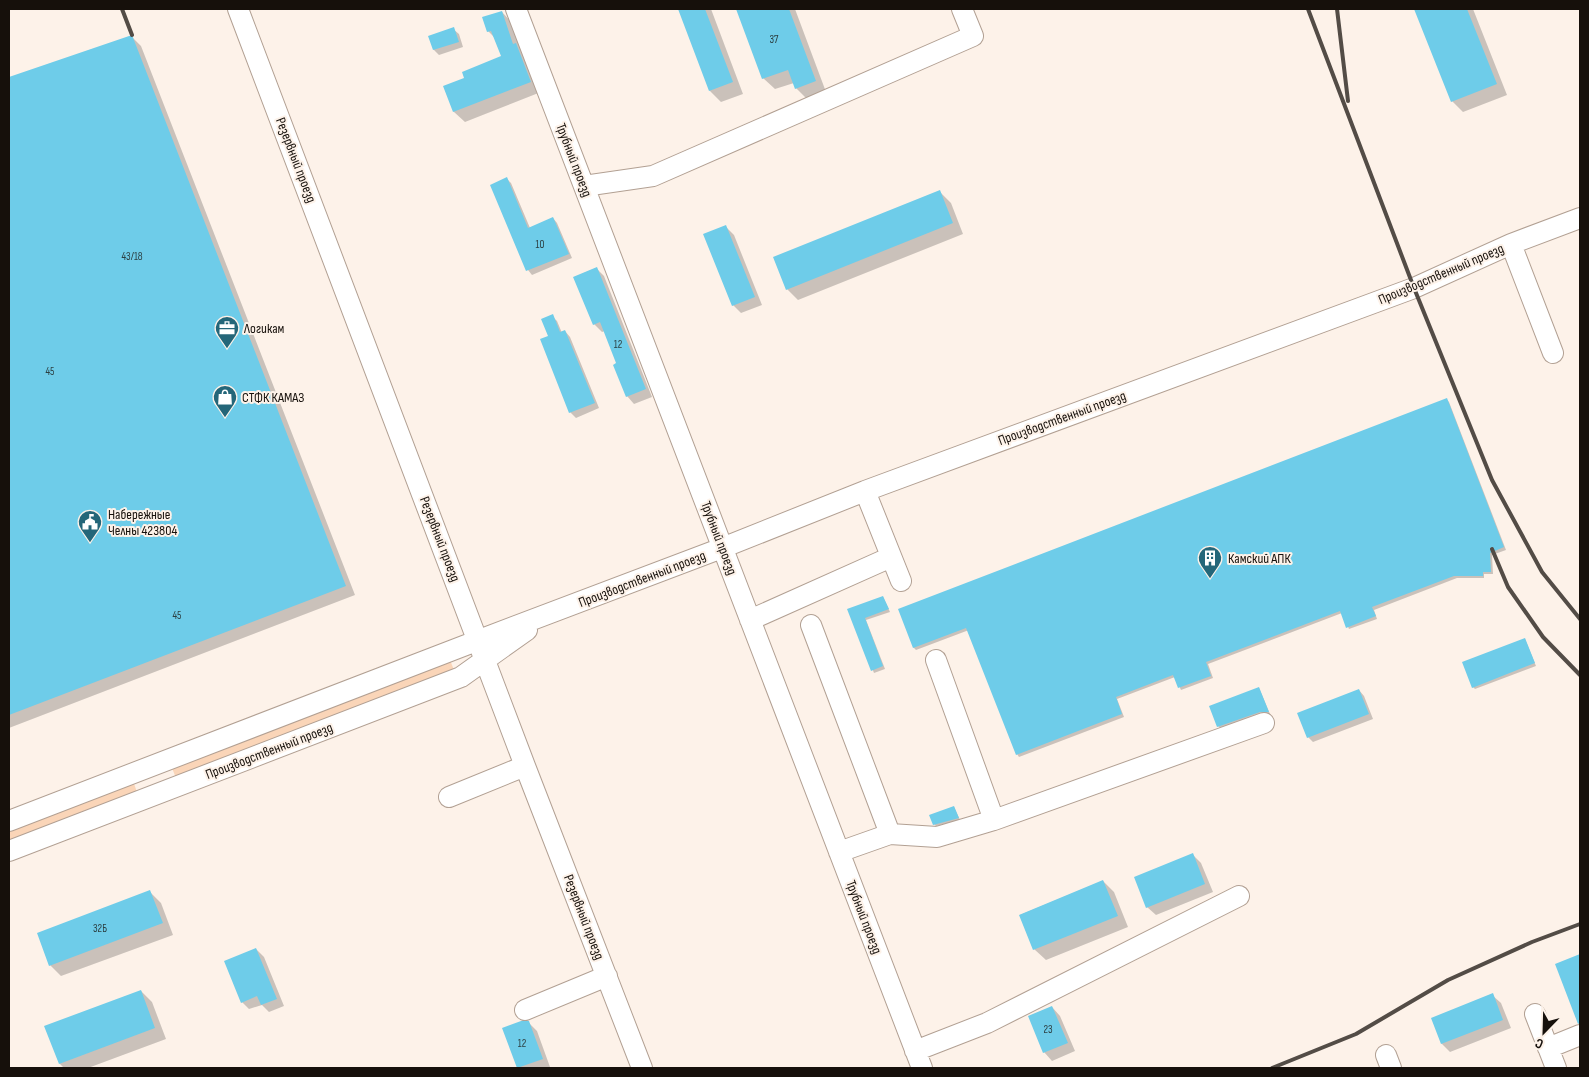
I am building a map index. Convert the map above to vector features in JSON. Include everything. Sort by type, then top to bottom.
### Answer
[{"type":"street","name":"Резервный проезд","points":[[238,9],[454,574],[525,766],[642,1068]]},
{"type":"street","name":"Трубный проезд","points":[[516,9],[919,1060]]},
{"type":"street","points":[[584,186],[653,176],[973,36],[962,9]]},
{"type":"street","name":"Производственный проезд","points":[[9,821],[866,491],[1414,288],[1511,244],[1580,218]]},
{"type":"street","points":[[1511,244],[1553,354]]},
{"type":"street","points":[[866,491],[900,581]]},
{"type":"street","points":[[750,620],[891,557]]},
{"type":"street","name":"Производственный проезд","points":[[9,851],[461,676],[544,616]]},
{"type":"street","points":[[812,625],[890,834]]},
{"type":"street","points":[[936,660],[994,820]]},
{"type":"street","points":[[839,852],[890,834],[937,837],[994,820],[1264,722]]},
{"type":"street","points":[[449,796],[525,766]]},
{"type":"street","points":[[149,767],[159,793]]},
{"type":"street","points":[[919,1060],[987,1023],[1239,896]]},
{"type":"street","points":[[525,1010],[607,976]]},
{"type":"street","points":[[1535,1014],[1556,1068]]},
{"type":"street","points":[[1548,1048],[1580,1035]]},
{"type":"shaded area","points":[[450,660],[454,670],[176,778],[172,768]]},
{"type":"shaded area","points":[[133,781],[137,792],[9,842],[9,829]]},
{"type":"building","points":[[678,9],[705,9],[733,82],[709,91]]},
{"type":"building","points":[[736,9],[789,9],[816,81],[795,89],[788,70],[762,79]]},
{"type":"building","points":[[1414,9],[1467,9],[1497,84],[1451,102]]},
{"type":"building","points":[[502,11],[513,44],[516,43],[531,82],[453,112],[443,86],[464,78],[462,72],[501,56],[491,31],[487,32],[482,17]]},
{"type":"building","points":[[454,27],[459,42],[433,50],[428,36]]},
{"type":"building","points":[[132,35],[346,586],[9,715],[9,77]]},
{"type":"building","points":[[507,177],[528,228],[553,217],[569,254],[526,271],[490,185]]},
{"type":"building","points":[[940,190],[953,223],[786,290],[773,257]]},
{"type":"building","points":[[726,225],[755,297],[732,306],[703,234]]},
{"type":"building","points":[[597,267],[646,389],[626,397],[613,365],[616,363],[600,322],[593,325],[573,277]]},
{"type":"building","points":[[553,314],[560,332],[565,330],[595,403],[569,413],[540,339],[548,336],[541,319]]},
{"type":"building","name":"Камский АПК","points":[[1447,398],[1504,547],[1490,553],[1491,572],[1483,572],[1483,576],[1454,576],[1372,607],[1376,616],[1346,628],[1340,611],[1206,662],[1211,676],[1178,688],[1173,675],[1116,697],[1122,714],[1016,755],[966,628],[913,648],[898,609]]},
{"type":"building","points":[[883,596],[889,609],[865,618],[883,666],[871,671],[847,609]]},
{"type":"building","points":[[1525,638],[1535,663],[1472,688],[1462,662]]},
{"type":"building","points":[[1259,687],[1269,712],[1260,712],[1217,727],[1209,706]]},
{"type":"building","points":[[1359,689],[1369,714],[1307,738],[1297,713]]},
{"type":"building","points":[[954,806],[959,818],[933,825],[929,815]]},
{"type":"building","points":[[1193,853],[1205,884],[1146,908],[1134,877]]},
{"type":"building","points":[[1103,880],[1118,916],[1033,950],[1019,915]]},
{"type":"building","points":[[150,890],[163,923],[49,966],[37,933]]},
{"type":"building","points":[[256,948],[277,999],[261,1005],[257,996],[241,1003],[224,961]]},
{"type":"building","points":[[1580,954],[1580,1023],[1578,1024],[1555,964]]},
{"type":"building","points":[[141,990],[155,1028],[59,1064],[44,1026]]},
{"type":"building","points":[[1493,993],[1503,1020],[1441,1044],[1431,1018]]},
{"type":"building","points":[[1052,1006],[1068,1043],[1043,1053],[1028,1016]]},
{"type":"building","points":[[521,1021],[529,1021],[543,1059],[517,1068],[502,1028]]},
{"type":"railway","points":[[122,9],[132,35]]},
{"type":"railway","points":[[1308,9],[1414,288],[1492,480],[1542,572],[1580,619]]},
{"type":"railway","points":[[1337,9],[1348,101]]},
{"type":"railway","points":[[1492,549],[1508,587],[1543,637],[1580,675]]},
{"type":"railway","points":[[1272,1068],[1356,1034],[1448,980],[1532,942],[1580,924]]},
{"type":"place","name":"Логикам","points":[[227,349]]},
{"type":"place","name":"СТФК КАМАЗ","points":[[225,418]]},
{"type":"place","name":"Набережные Челны 423804","points":[[90,543]]},
{"type":"place","name":"Камский АПК","points":[[1210,579]]}]
